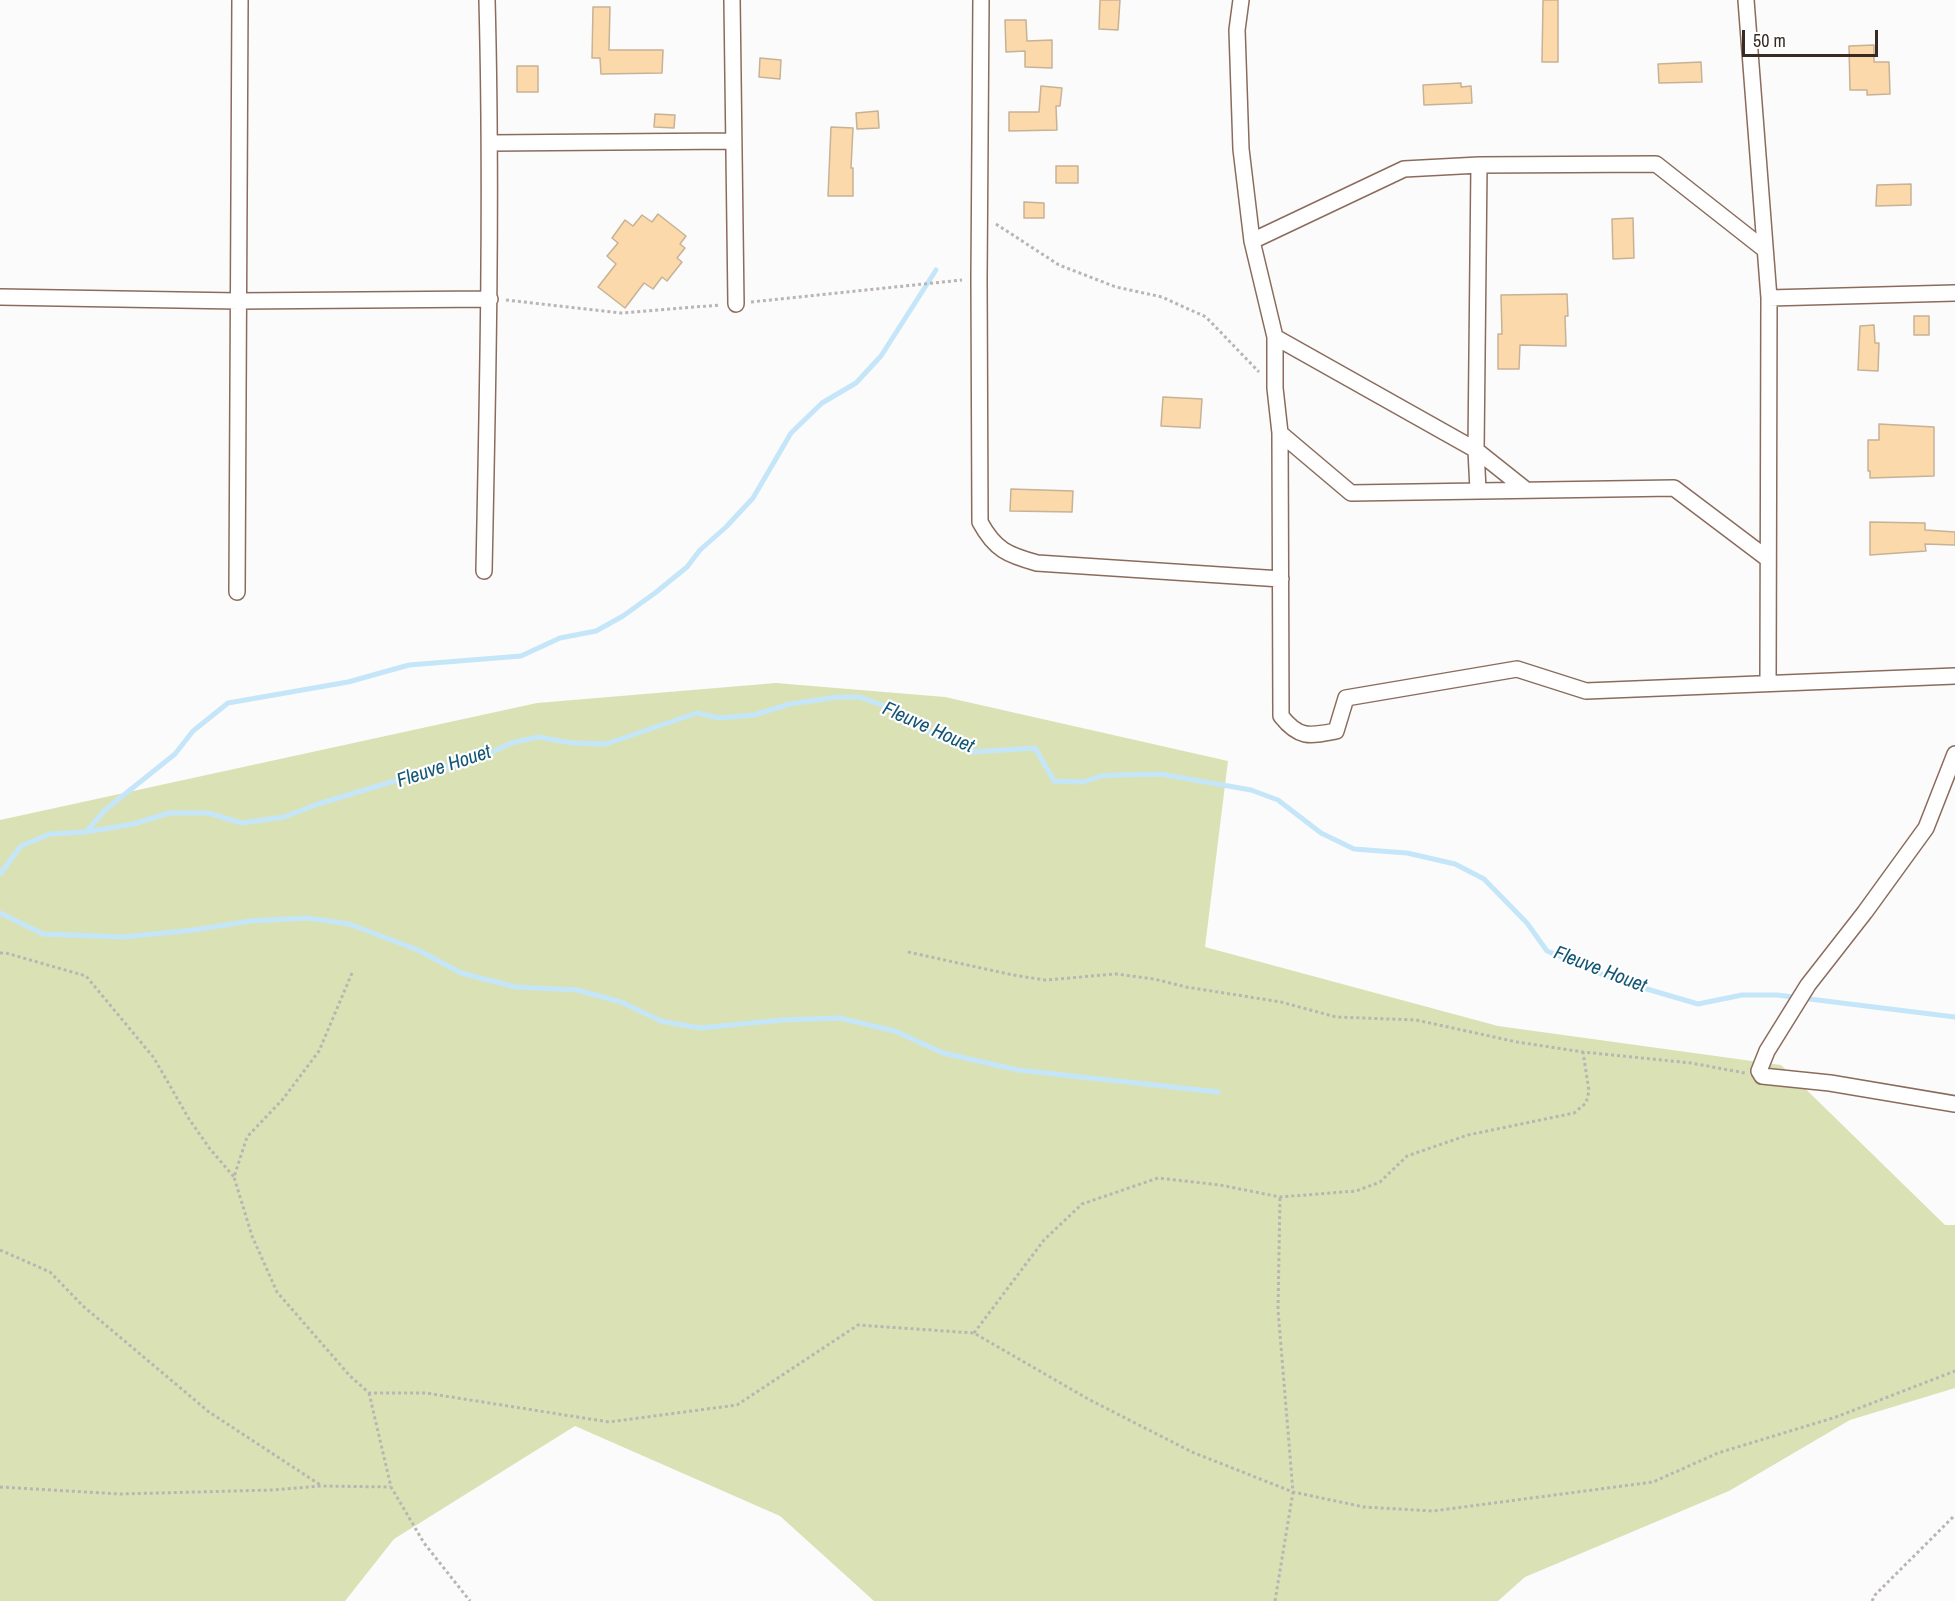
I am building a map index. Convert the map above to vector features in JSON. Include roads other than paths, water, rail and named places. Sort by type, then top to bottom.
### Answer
[{"type":"street","points":[[237,592],[240,0]]},
{"type":"street","points":[[484,571],[490,299],[487,0]]},
{"type":"street","points":[[732,0],[736,303]]},
{"type":"street","points":[[981,0],[980,522],[989,538],[1010,555],[1037,564],[1281,579]]},
{"type":"street","points":[[1241,0],[1237,30],[1240,149],[1252,241],[1275,337],[1275,388],[1280,434],[1281,716],[1293,728],[1309,736],[1336,732],[1346,698],[1517,669],[1586,691],[1955,676]]},
{"type":"street","points":[[1746,0],[1769,298],[1768,683]]},
{"type":"street","points":[[490,144],[733,141]]},
{"type":"street","points":[[1252,241],[1404,168],[1479,165],[1656,164],[1764,249]]},
{"type":"street","points":[[1478,490],[1476,450],[1479,165]]},
{"type":"street","points":[[1769,298],[1955,293]]},
{"type":"street","points":[[0,297],[238,301],[490,299]]},
{"type":"street","points":[[1275,337],[1476,450],[1525,489]]},
{"type":"street","points":[[1280,434],[1351,493],[1674,488],[1768,559]]},
{"type":"street","points":[[1955,754],[1926,828],[1808,985],[1767,1051],[1759,1071],[1762,1076],[1830,1083],[1955,1104]]},
{"type":"waterway","points":[[87,831],[105,810],[175,754],[193,731],[228,703],[348,682],[409,665],[521,656],[560,638],[596,631],[623,616],[687,567],[700,550],[753,498],[791,433],[822,403],[856,383],[881,356],[936,270]]},
{"type":"waterway","name":"Fleuve Houet","points":[[0,874],[21,846],[50,834],[86,832],[133,824],[169,813],[208,813],[242,823],[284,817],[318,804],[408,777],[479,759],[511,743],[538,737],[572,743],[606,744],[697,713],[719,718],[754,715],[790,704],[838,697],[859,697],[882,705],[939,739],[973,752],[1035,748],[1054,781],[1083,782],[1101,776],[1160,774],[1251,790],[1278,800],[1321,833],[1354,849],[1407,853],[1455,864],[1484,879],[1527,923],[1547,951],[1613,979],[1698,1004],[1742,995],[1777,995],[1955,1017]]},
{"type":"waterway","points":[[0,913],[43,934],[124,937],[194,930],[250,921],[307,918],[349,924],[418,950],[461,973],[516,987],[577,990],[621,1002],[661,1021],[700,1028],[783,1020],[839,1018],[895,1031],[943,1053],[1018,1070],[1218,1092]]}]
